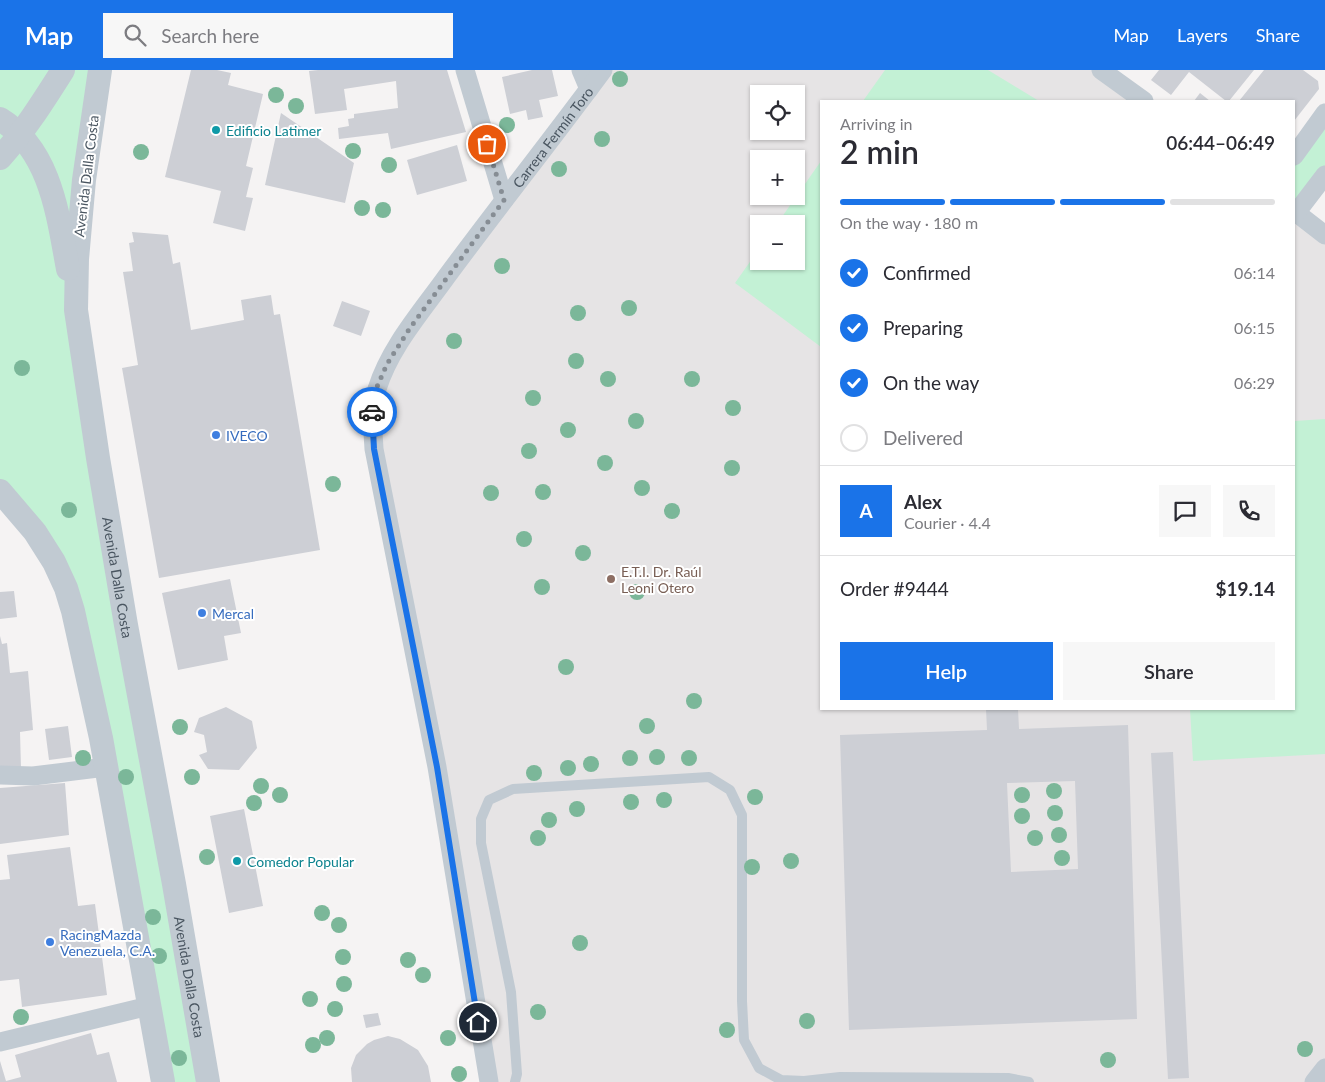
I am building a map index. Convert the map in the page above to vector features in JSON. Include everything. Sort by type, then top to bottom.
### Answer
[{"type":"street","points":[[0,158],[63,70]]},
{"type":"street","name":"Avenida Dalla Costa","points":[[100,70],[84,180],[77,259],[76,310],[124,616],[176,893],[208,1082]]},
{"type":"street","points":[[465,70],[504,200]]},
{"type":"street","points":[[581,70],[590,89]]},
{"type":"street","name":"Carrera Fermín Toro","points":[[489,1082],[437,767],[374,449],[372,413],[376,389],[387,364],[410,328],[504,200],[604,70]]},
{"type":"street","points":[[1101,70],[1143,100]]},
{"type":"street","points":[[1295,155],[1325,114]]},
{"type":"street","points":[[0,119],[19,134],[37,156],[47,179],[60,230],[76,310]]},
{"type":"street","points":[[1325,175],[1295,212],[1325,235]]},
{"type":"street","points":[[0,491],[35,532],[54,562],[74,611],[106,767],[163,1082]]},
{"type":"street","points":[[0,775],[33,776],[106,767]]},
{"type":"street","points":[[0,1042],[149,1006]]},
{"type":"street","points":[[1314,1082],[1325,1068]]},
{"type":"lane","points":[[515,1082],[517,1074],[511,992],[480,842],[481,819],[489,800],[513,789],[709,777],[730,790],[742,815],[742,1011],[744,1040],[759,1068],[781,1080],[804,1081],[840,1077],[1008,1078],[1029,1082]]},
{"type":"shaded area","name":"E.T.I. Dr. Raúl Leoni Otero","points":[[603,70],[1101,70],[1143,100],[820,100],[820,710],[1295,710],[1295,212],[1325,235],[1325,1068],[1314,1082],[489,1082],[374,449],[376,389]]},
{"type":"green space","points":[[0,70],[100,70],[77,259],[208,1082],[163,1082],[73,611],[0,491]]},
{"type":"green space","points":[[885,70],[988,70],[1037,100],[864,100]]},
{"type":"green space","points":[[1325,113],[1325,175],[1295,210],[1295,155]]},
{"type":"green space","points":[[820,162],[820,346],[735,283],[750,262],[750,270],[805,270],[805,215],[783,215],[790,205],[805,205],[805,184]]},
{"type":"green space","points":[[1325,419],[1325,754],[1193,761],[1190,710],[1295,710],[1295,421]]},
{"type":"building","name":"Edificio Latimer","points":[[191,70],[217,70],[231,73],[228,85],[263,94],[246,166],[253,168],[246,197],[253,198],[245,231],[213,223],[221,191],[165,177]]},
{"type":"building","points":[[447,70],[466,132],[391,149],[388,133],[339,139],[338,128],[349,126],[348,119],[354,118],[354,114],[398,108],[396,81],[344,89],[347,110],[315,114],[309,71]]},
{"type":"building","points":[[532,70],[552,70],[558,96],[539,100],[543,117],[528,120],[526,110],[510,114],[502,77]]},
{"type":"building","points":[[1159,70],[1254,70],[1230,100],[1225,100],[1189,72],[1171,95],[1151,80]]},
{"type":"building","points":[[1264,70],[1303,70],[1318,81],[1319,89],[1295,120],[1295,100],[1240,100]]},
{"type":"building","points":[[1200,93],[1209,100],[1195,100]]},
{"type":"building","points":[[281,113],[354,163],[345,203],[265,185]]},
{"type":"building","points":[[457,145],[467,181],[417,195],[407,160]]},
{"type":"building","points":[[132,232],[168,235],[173,264],[180,262],[191,330],[244,320],[241,300],[271,295],[274,315],[280,314],[320,550],[159,578],[122,368],[138,365],[123,272],[133,271],[129,243],[134,242]]},
{"type":"building","points":[[342,301],[370,311],[361,336],[333,326]]},
{"type":"building","name":"Mercal","points":[[230,579],[241,633],[224,636],[228,660],[178,670],[162,593]]},
{"type":"building","points":[[14,591],[17,617],[0,619],[0,592]]},
{"type":"building","points":[[0,636],[2,644],[7,643],[10,673],[28,671],[33,730],[20,732],[21,769],[0,766]]},
{"type":"building","points":[[226,707],[252,721],[257,748],[239,770],[208,769],[199,755],[207,752],[204,735],[194,732],[199,718]]},
{"type":"building","points":[[986,710],[1018,710],[1019,729],[1128,725],[1137,1019],[849,1030],[840,735],[987,730]],"holes":[[[1075,781],[1078,869],[1011,872],[1007,783]]]},
{"type":"building","points":[[68,726],[72,757],[49,760],[45,729]]},
{"type":"building","points":[[1173,752],[1189,1078],[1168,1079],[1151,753]]},
{"type":"building","points":[[65,783],[69,835],[0,844],[0,788]]},
{"type":"building","name":"Comedor Popular","points":[[244,809],[263,906],[229,913],[210,816]]},
{"type":"building","points":[[70,847],[78,906],[95,904],[107,995],[22,1007],[19,979],[0,981],[0,880],[10,879],[7,855]]},
{"type":"building","points":[[378,1013],[381,1025],[366,1028],[363,1015]]},
{"type":"building","points":[[91,1033],[97,1055],[109,1052],[117,1082],[0,1082],[0,1061],[6,1081],[21,1077],[15,1055]]},
{"type":"building","points":[[388,1036],[400,1039],[418,1050],[428,1066],[431,1082],[352,1082],[351,1068],[356,1055],[367,1044]]},
{"type":"way so far","points":[[372,412],[376,389],[387,364],[410,328],[504,200],[487,144]]},
{"type":"place","name":"Edificio Latimer","points":[[216,130]]},
{"type":"place","name":"IVECO","points":[[216,435]]},
{"type":"place","name":"E.T.I. Dr. Raúl Leoni Otero","points":[[611,579]]},
{"type":"place","name":"Mercal","points":[[202,613]]},
{"type":"place","name":"Comedor Popular","points":[[237,861]]},
{"type":"place","name":"RacingMazda Venezuela, C.A.","points":[[50,942]]},
{"type":"route","points":[[372,412],[374,449],[437,767],[478,1022]]}]
